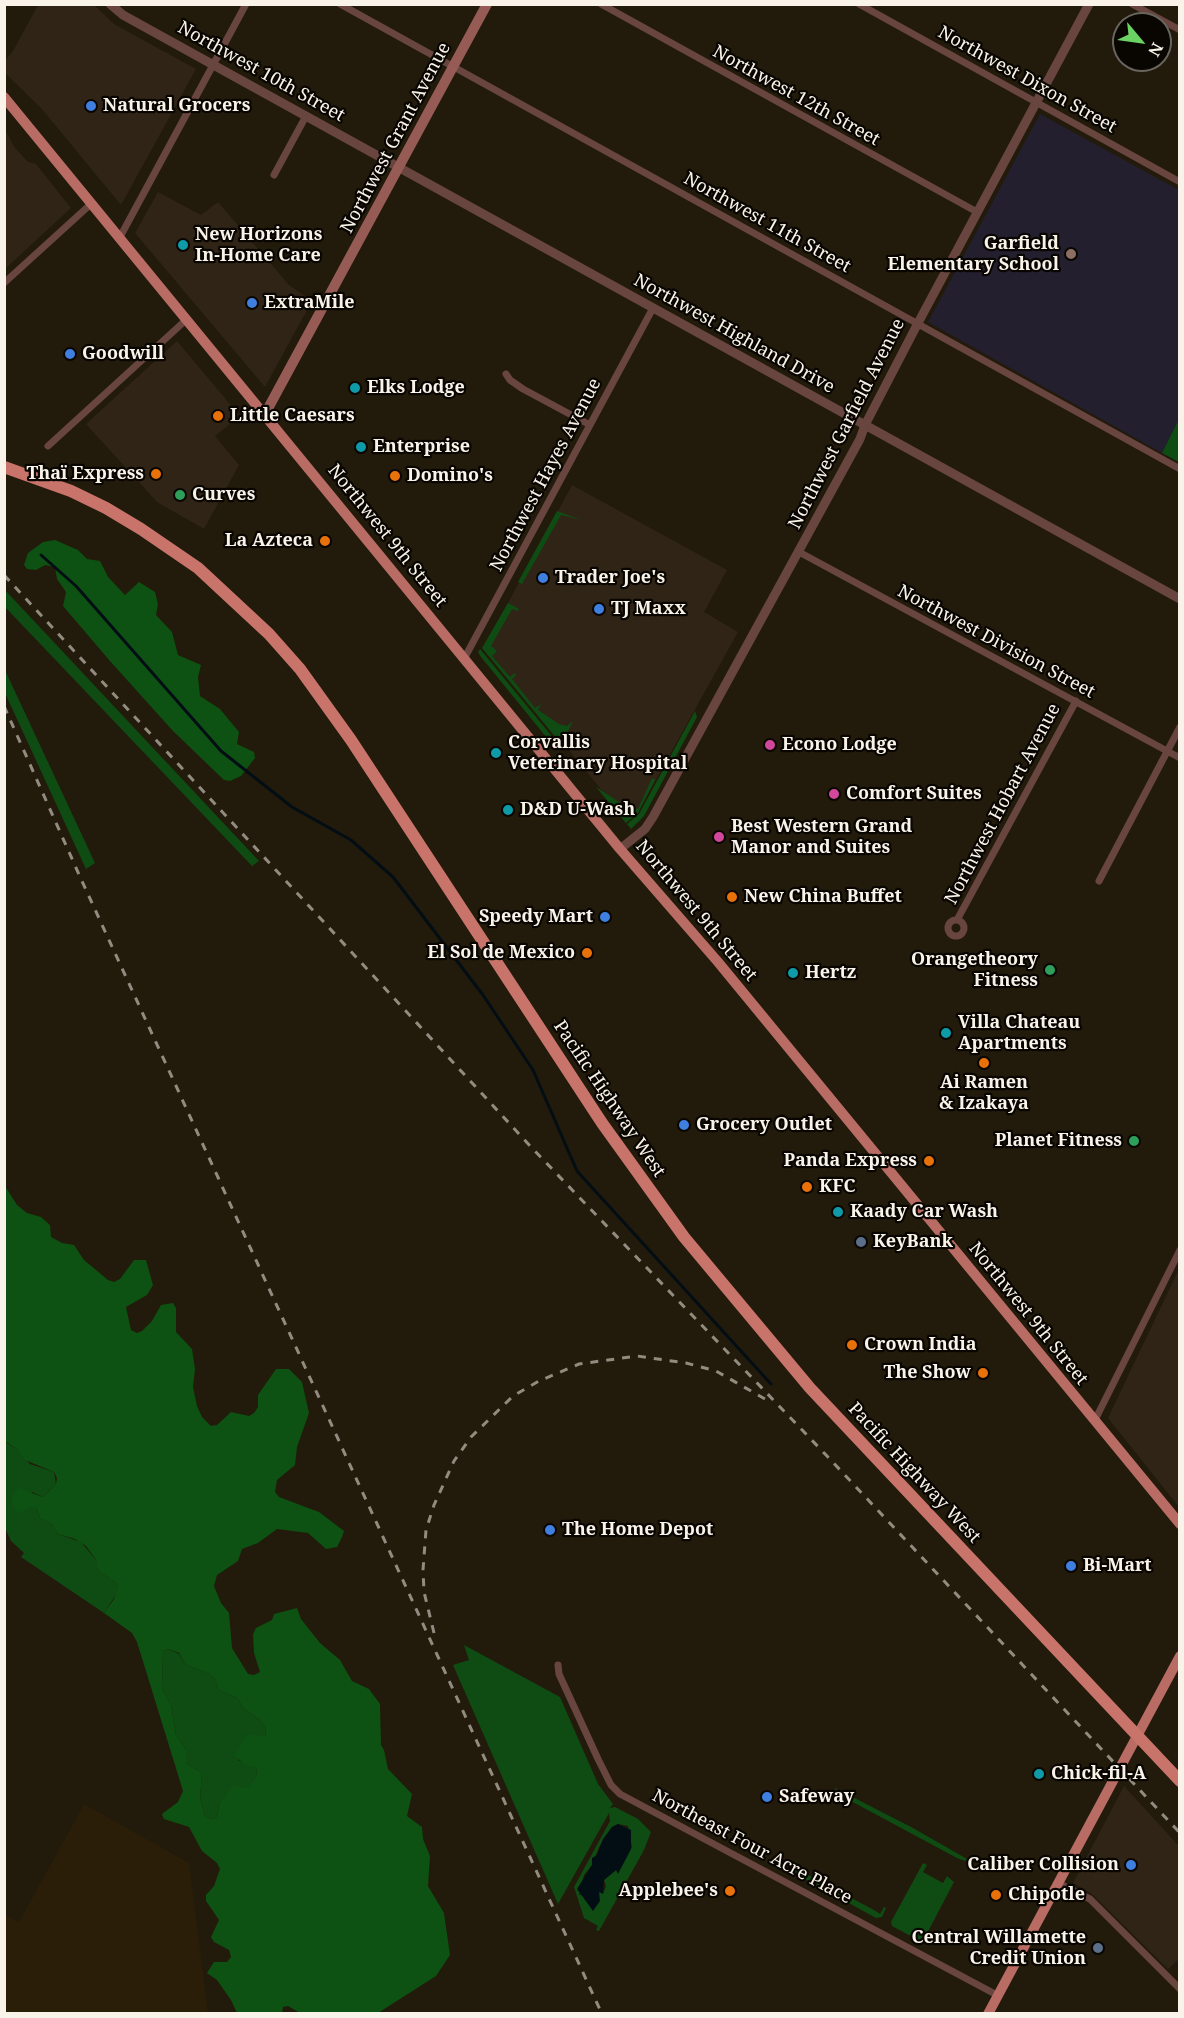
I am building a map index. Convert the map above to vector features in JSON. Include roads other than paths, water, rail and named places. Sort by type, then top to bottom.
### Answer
[{"type":"highway","name":"Pacific Highway West","points":[[4,468],[71,491],[106,508],[150,535],[212,580],[269,634],[306,677],[351,740],[596,1113],[684,1237],[810,1388],[1179,1781]]},
{"type":"main road","name":"Northwest Grant Avenue","points":[[265,414],[487,4]]},
{"type":"main road","name":"Northwest 9th Street","points":[[4,97],[620,849],[731,978],[1179,1524]]},
{"type":"main road","points":[[988,2013],[1179,1656]]},
{"type":"street","name":"Northwest 10th Street","points":[[110,4],[123,15],[399,166]]},
{"type":"street","points":[[120,237],[246,4]]},
{"type":"street","name":"Northwest 11th Street","points":[[340,4],[1179,469]]},
{"type":"street","name":"Northwest 12th Street","points":[[601,4],[977,212]]},
{"type":"street","name":"Northwest Dixon Street","points":[[859,4],[1179,182]]},
{"type":"street","name":"Northwest Garfield Avenue","points":[[620,849],[645,829],[653,817],[860,440],[865,425],[918,323],[1089,4]]},
{"type":"street","points":[[1132,4],[1179,30]]},
{"type":"street","points":[[274,175],[306,116]]},
{"type":"street","name":"Northwest Highland Drive","points":[[399,166],[1179,599]]},
{"type":"street","points":[[4,283],[92,203]]},
{"type":"street","name":"Northwest Hayes Avenue","points":[[465,657],[653,308]]},
{"type":"street","points":[[48,446],[187,319]]},
{"type":"street","points":[[506,375],[523,389],[590,425]]},
{"type":"street","name":"Northwest Division Street","points":[[799,552],[1179,758]]},
{"type":"street","name":"Northwest Hobart Avenue","points":[[957,920],[1076,702]]},
{"type":"street","points":[[1098,880],[1179,727]]},
{"type":"street","points":[[1095,1420],[1179,1250]]},
{"type":"street","name":"Northeast Four Acre Place","points":[[558,1665],[559,1674],[598,1759],[611,1785],[620,1794],[998,1995]]},
{"type":"street","points":[[1058,1883],[1090,1899],[1179,1989]]},
{"type":"waterway","points":[[41,555],[76,586],[221,751],[292,807],[351,840],[393,877],[483,995],[533,1070],[577,1171],[771,1384]]},
{"type":"railway","points":[[4,575],[532,1148],[827,1456],[1180,1833]]},
{"type":"railway","points":[[4,706],[81,879],[602,2014]]},
{"type":"railway","points":[[434,1633],[424,1592],[423,1570],[426,1530],[434,1505],[454,1461],[471,1437],[513,1396],[539,1381],[579,1364],[637,1356],[686,1363],[716,1371],[765,1399]]},
{"type":"place","name":"Natural Grocers","points":[[91,106]]},
{"type":"place","name":"New Horizons In-Home Care","points":[[183,245]]},
{"type":"place","name":"Garfield Elementary School","points":[[1071,254]]},
{"type":"place","name":"ExtraMile","points":[[252,303]]},
{"type":"place","name":"Goodwill","points":[[70,354]]},
{"type":"place","name":"Elks Lodge","points":[[355,388]]},
{"type":"place","name":"Little Caesars","points":[[218,416]]},
{"type":"place","name":"Enterprise","points":[[361,447]]},
{"type":"place","name":"Thaï Express","points":[[156,474]]},
{"type":"place","name":"Domino's","points":[[395,476]]},
{"type":"place","name":"Curves","points":[[180,495]]},
{"type":"place","name":"La Azteca","points":[[325,541]]},
{"type":"place","name":"Trader Joe's","points":[[543,578]]},
{"type":"place","name":"TJ Maxx","points":[[599,609]]},
{"type":"place","name":"Econo Lodge","points":[[770,745]]},
{"type":"place","name":"Corvallis Veterinary Hospital","points":[[496,753]]},
{"type":"place","name":"Comfort Suites","points":[[834,794]]},
{"type":"place","name":"D&D U-Wash","points":[[508,810]]},
{"type":"place","name":"Best Western Grand Manor and Suites","points":[[719,837]]},
{"type":"place","name":"New China Buffet","points":[[732,897]]},
{"type":"place","name":"Speedy Mart","points":[[605,917]]},
{"type":"place","name":"El Sol de Mexico","points":[[587,953]]},
{"type":"place","name":"Orangetheory Fitness","points":[[1050,970]]},
{"type":"place","name":"Hertz","points":[[793,973]]},
{"type":"place","name":"Villa Chateau Apartments","points":[[946,1033]]},
{"type":"place","name":"Ai Ramen & Izakaya","points":[[984,1063]]},
{"type":"place","name":"Grocery Outlet","points":[[684,1125]]},
{"type":"place","name":"Planet Fitness","points":[[1134,1141]]},
{"type":"place","name":"Panda Express","points":[[929,1161]]},
{"type":"place","name":"KFC","points":[[807,1187]]},
{"type":"place","name":"Kaady Car Wash","points":[[838,1212]]},
{"type":"place","name":"KeyBank","points":[[861,1242]]},
{"type":"place","name":"Crown India","points":[[852,1345]]},
{"type":"place","name":"The Show","points":[[983,1373]]},
{"type":"place","name":"The Home Depot","points":[[550,1530]]},
{"type":"place","name":"Bi-Mart","points":[[1071,1566]]},
{"type":"place","name":"Chick-fil-A","points":[[1039,1774]]},
{"type":"place","name":"Safeway","points":[[767,1797]]},
{"type":"place","name":"Caliber Collision","points":[[1131,1865]]},
{"type":"place","name":"Applebee's","points":[[730,1891]]},
{"type":"place","name":"Chipotle","points":[[996,1895]]},
{"type":"place","name":"Central Willamette Credit Union","points":[[1098,1948]]}]
